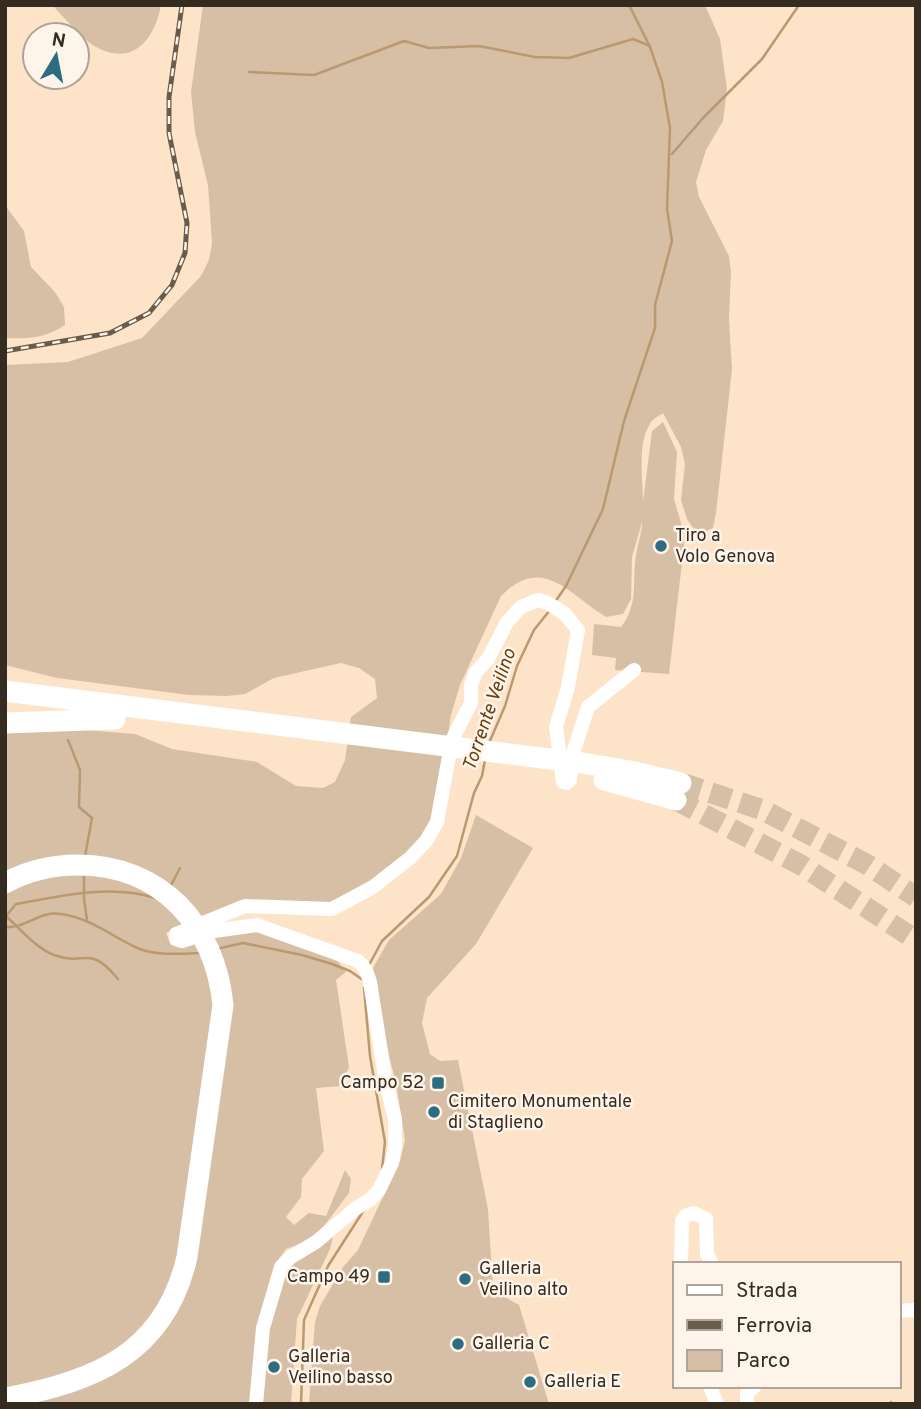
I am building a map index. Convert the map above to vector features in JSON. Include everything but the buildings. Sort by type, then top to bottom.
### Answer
[{"type":"highway","points":[[5,684],[52,696]]},
{"type":"highway","points":[[5,691],[581,776],[629,778],[678,792]]},
{"type":"highway","points":[[5,704],[115,719],[311,736]]},
{"type":"highway","points":[[5,723],[115,719]]},
{"type":"highway","points":[[5,883],[24,874],[48,868],[88,865],[127,872],[163,890],[183,909],[206,942],[216,966],[223,1005],[195,1203],[182,1278],[173,1301],[141,1343],[118,1361],[62,1384],[5,1398]]},
{"type":"street","points":[[256,1404],[263,1328],[281,1267],[379,1191],[393,1155],[395,1119],[386,1083],[370,982],[363,964],[257,925],[214,931],[179,941],[175,936],[178,932],[245,906],[336,908],[373,887],[410,858],[426,841],[437,822],[452,740],[470,708],[471,685],[476,672],[485,663],[516,610],[534,600],[548,603],[576,625],[578,636],[568,687],[556,727],[563,782],[570,780],[574,750],[588,707],[634,670]]},
{"type":"street","points":[[681,1262],[682,1221],[685,1216],[694,1213],[706,1219],[706,1247],[711,1262]]},
{"type":"street","points":[[747,1404],[747,1393],[753,1388]]},
{"type":"green space","points":[[52,5],[161,5],[148,39],[131,51],[121,54],[109,52],[91,43],[91,21],[67,21]]},
{"type":"green space","points":[[203,5],[705,5],[720,39],[727,89],[723,121],[706,150],[696,182],[699,197],[729,256],[731,272],[729,319],[732,369],[716,513],[713,528],[698,535],[687,519],[681,500],[685,464],[681,447],[663,413],[652,421],[646,432],[642,451],[642,473],[643,502],[652,431],[663,422],[677,452],[674,499],[685,537],[669,674],[615,670],[616,658],[592,655],[594,624],[621,627],[627,619],[633,601],[636,555],[642,522],[632,557],[631,599],[623,614],[606,617],[567,589],[543,578],[530,578],[516,584],[501,596],[460,685],[451,715],[435,816],[423,836],[404,857],[366,887],[336,903],[231,904],[166,933],[171,945],[181,948],[216,935],[254,928],[335,958],[346,972],[336,980],[349,1067],[341,1086],[316,1088],[324,1151],[302,1179],[301,1197],[286,1217],[294,1225],[309,1213],[326,1216],[345,1170],[351,1179],[349,1193],[310,1240],[286,1249],[275,1264],[251,1404],[7,1404],[5,731],[61,728],[135,734],[172,749],[257,762],[296,786],[323,788],[335,782],[345,760],[351,717],[377,698],[375,679],[359,668],[341,663],[274,678],[245,694],[227,696],[189,695],[57,678],[5,665],[5,365],[68,362],[142,338],[201,276],[209,260],[212,243],[208,185],[195,132],[191,92]]},
{"type":"green space","points":[[5,205],[24,231],[31,267],[55,292],[64,307],[65,325],[44,335],[5,338]]},
{"type":"green space","name":"Cimitero Monumentale di Staglieno","points":[[476,815],[533,848],[476,944],[427,998],[422,1023],[430,1054],[440,1061],[458,1060],[488,1209],[493,1290],[519,1305],[549,1404],[309,1404],[315,1322],[320,1306],[343,1267],[358,1250],[400,1161],[405,1140],[396,1083],[382,1029],[373,968],[389,940],[441,894],[461,858]]},
{"type":"green space","points":[[333,1237],[297,1319],[291,1404],[261,1404],[266,1330],[283,1278],[289,1267],[299,1258],[316,1250]]},
{"type":"waterway","name":"Torrente Veilino","points":[[555,602],[566,586],[603,509],[624,421],[655,328],[655,305],[672,241],[667,209],[670,128],[662,82],[650,47],[629,5]]},
{"type":"waterway","points":[[672,154],[703,118],[762,59],[799,5]]},
{"type":"waterway","points":[[249,72],[314,75],[404,41],[429,48],[479,46],[535,57],[569,58],[633,39],[650,46]]},
{"type":"waterway","name":"Torrente Veilino","points":[[489,743],[505,706],[517,666],[534,630],[550,610]]},
{"type":"waterway","points":[[68,740],[80,770],[79,807],[92,818],[85,856]]},
{"type":"waterway","name":"Torrente Veilino","points":[[369,965],[382,941],[429,897],[457,856],[485,760]]},
{"type":"waterway","points":[[170,887],[180,868]]},
{"type":"waterway","points":[[84,876],[87,920]]},
{"type":"waterway","points":[[118,979],[108,968],[93,959],[65,958],[47,952],[6,916],[16,904],[68,895],[120,892],[155,898]]},
{"type":"waterway","points":[[5,927],[20,925],[53,913],[61,914],[91,923],[142,950],[167,954],[199,953]]},
{"type":"waterway","points":[[216,949],[243,943],[302,955],[350,971],[363,980]]},
{"type":"waterway","name":"Torrente Veilino","points":[[364,988],[370,1056],[385,1142],[382,1169]]},
{"type":"waterway","name":"Torrente Veilino","points":[[301,1404],[304,1320],[328,1266],[364,1210]]},
{"type":"tunnel","points":[[681,783],[763,810],[868,865],[916,897]]},
{"type":"tunnel","points":[[676,800],[801,865],[916,940]]},
{"type":"railway","points":[[5,351],[110,333],[149,313],[172,285],[185,253],[187,223],[169,133],[169,97],[182,5]]},
{"type":"place","name":"Tiro a Volo Genova","points":[[661,546]]},
{"type":"place","name":"Campo 52","points":[[438,1083]]},
{"type":"place","name":"Cimitero Monumentale di Staglieno","points":[[434,1112]]},
{"type":"place","name":"Campo 49","points":[[384,1277]]},
{"type":"place","name":"Galleria Veilino alto","points":[[465,1279]]},
{"type":"place","name":"Galleria C","points":[[458,1344]]},
{"type":"place","name":"Galleria Veilino basso","points":[[274,1367]]},
{"type":"place","name":"Galleria E","points":[[530,1382]]}]
